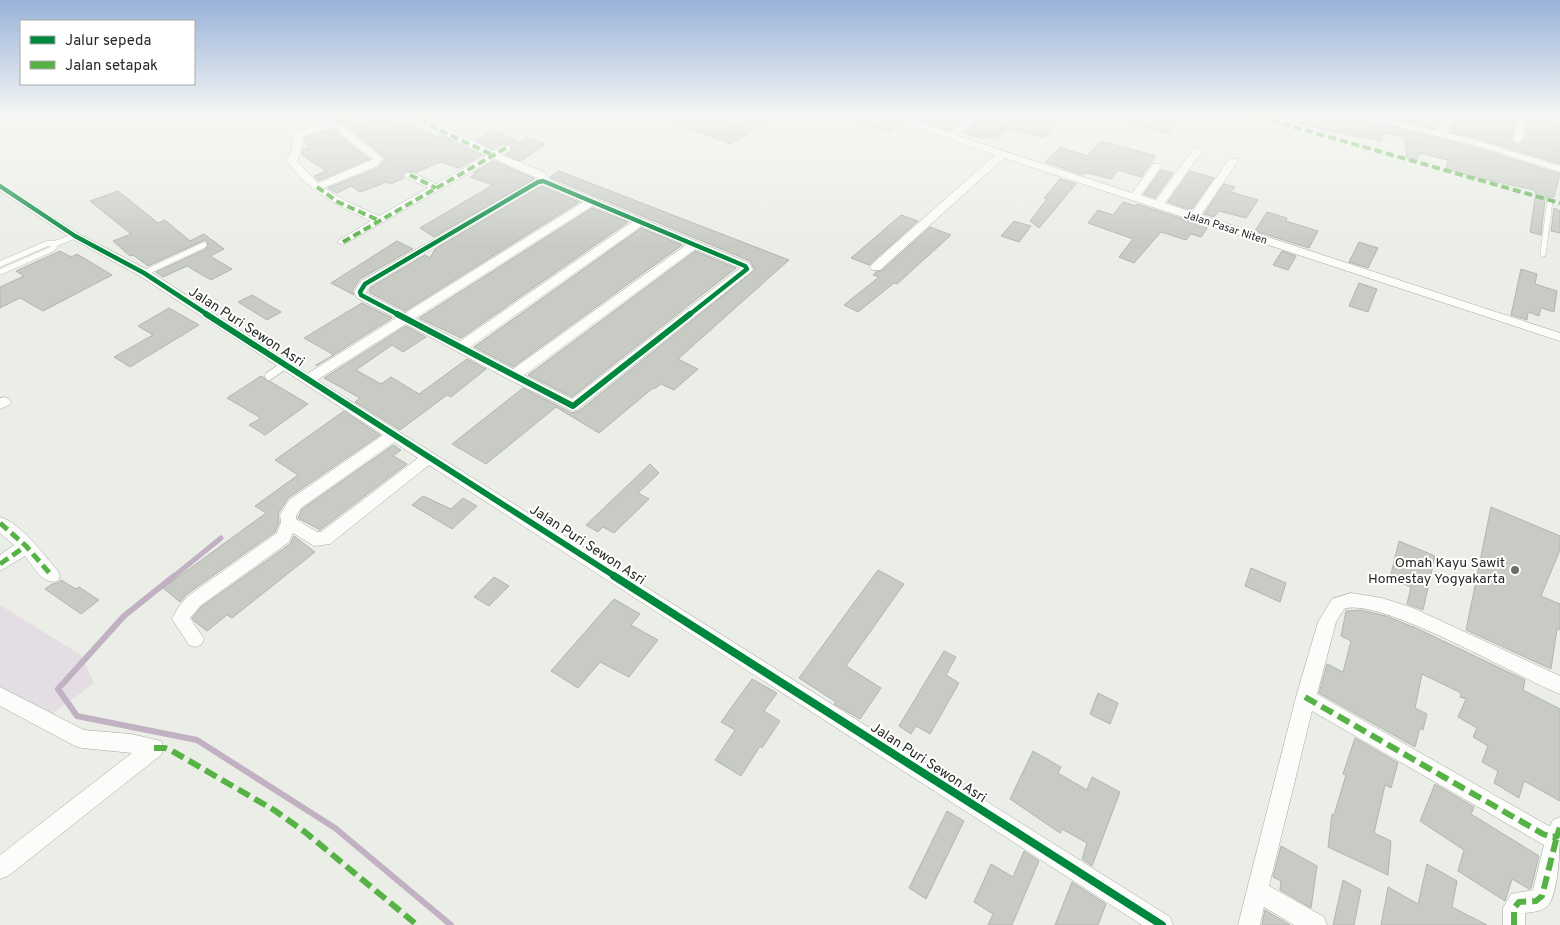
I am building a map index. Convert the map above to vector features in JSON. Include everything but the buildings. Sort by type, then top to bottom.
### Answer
[{"type":"street","points":[[292,160],[317,187],[338,202],[378,220]]},
{"type":"street","points":[[317,187],[371,165],[377,160]]},
{"type":"street","points":[[343,242],[484,160]]},
{"type":"street","points":[[506,160],[540,174],[545,181]]},
{"type":"street","points":[[876,267],[995,160]]},
{"type":"street","name":"Jalan Pasar Niten","points":[[1021,160],[1560,337]]},
{"type":"street","points":[[1158,205],[1191,160]]},
{"type":"street","points":[[1532,160],[1560,169]]},
{"type":"street","points":[[1194,217],[1233,161]]},
{"type":"street","points":[[1134,197],[1157,166]]},
{"type":"street","points":[[410,174],[436,188]]},
{"type":"street","points":[[545,181],[747,269],[575,406],[570,406],[361,295],[361,288],[365,284],[538,182],[545,181]]},
{"type":"street","name":"Jalan Puri Sewon Asri","points":[[0,186],[75,236],[144,273],[428,458],[1162,925]]},
{"type":"street","points":[[297,373],[336,357],[401,315],[592,201]]},
{"type":"street","points":[[461,347],[640,222]]},
{"type":"street","points":[[514,376],[694,245]]},
{"type":"street","points":[[195,639],[183,624],[182,619],[185,611],[194,601],[283,537],[289,522],[288,515],[296,504],[394,436]]},
{"type":"street","points":[[289,522],[314,539],[324,539],[428,458]]},
{"type":"street","points":[[0,523],[26,546],[52,576]]},
{"type":"street","points":[[0,564],[26,546]]},
{"type":"street","points":[[1249,925],[1305,697],[1333,610],[1338,603],[1346,599],[1387,606],[1407,613],[1462,637],[1560,685]]},
{"type":"street","points":[[0,696],[82,739],[131,743],[154,748],[0,868]]},
{"type":"street","points":[[1305,697],[1543,834],[1553,837],[1558,831]]},
{"type":"street","points":[[1514,925],[1514,908],[1519,902],[1536,901],[1542,896],[1558,831]]},
{"type":"street","points":[[1257,891],[1316,925]]},
{"type":"lane","points":[[1543,254],[1550,200]]},
{"type":"lane","points":[[1,263],[46,244],[57,243],[75,236]]},
{"type":"lane","points":[[0,272],[52,249],[57,243]]},
{"type":"lane","points":[[144,273],[204,245]]},
{"type":"lane","points":[[1,263],[10,268]]},
{"type":"lane","points":[[269,376],[297,373]]},
{"type":"shaded area","points":[[0,605],[81,655],[94,683],[50,716],[0,689]]},
{"type":"waterway","points":[[173,577],[221,538]]},
{"type":"waterway","points":[[174,576],[124,616],[58,689],[77,716],[197,740],[335,828],[451,925]]},
{"type":"marked path","points":[[343,242],[485,160]]},
{"type":"marked path","points":[[1410,160],[1560,203]]},
{"type":"marked path","points":[[410,175],[436,188]]},
{"type":"marked path","points":[[317,187],[338,202],[378,220]]},
{"type":"marked path","points":[[0,523],[26,546],[52,576]]},
{"type":"marked path","points":[[0,564],[26,546]]},
{"type":"marked path","points":[[1305,697],[1543,834],[1553,837],[1557,836],[1560,827]]},
{"type":"marked path","points":[[154,748],[165,748],[172,751],[274,810],[305,832],[417,925]]},
{"type":"marked path","points":[[1514,925],[1514,908],[1519,902],[1536,901],[1542,896],[1557,836]]},
{"type":"cycle path","points":[[543,181],[745,266],[747,269],[573,406],[361,295],[360,292],[365,284],[538,182],[543,181]]},
{"type":"cycle path","points":[[0,186],[75,236],[144,273],[307,380],[1162,925]]},
{"type":"place","name":"Omah Kayu Sawit Homestay Yogyakarta","points":[[1515,570]]}]
